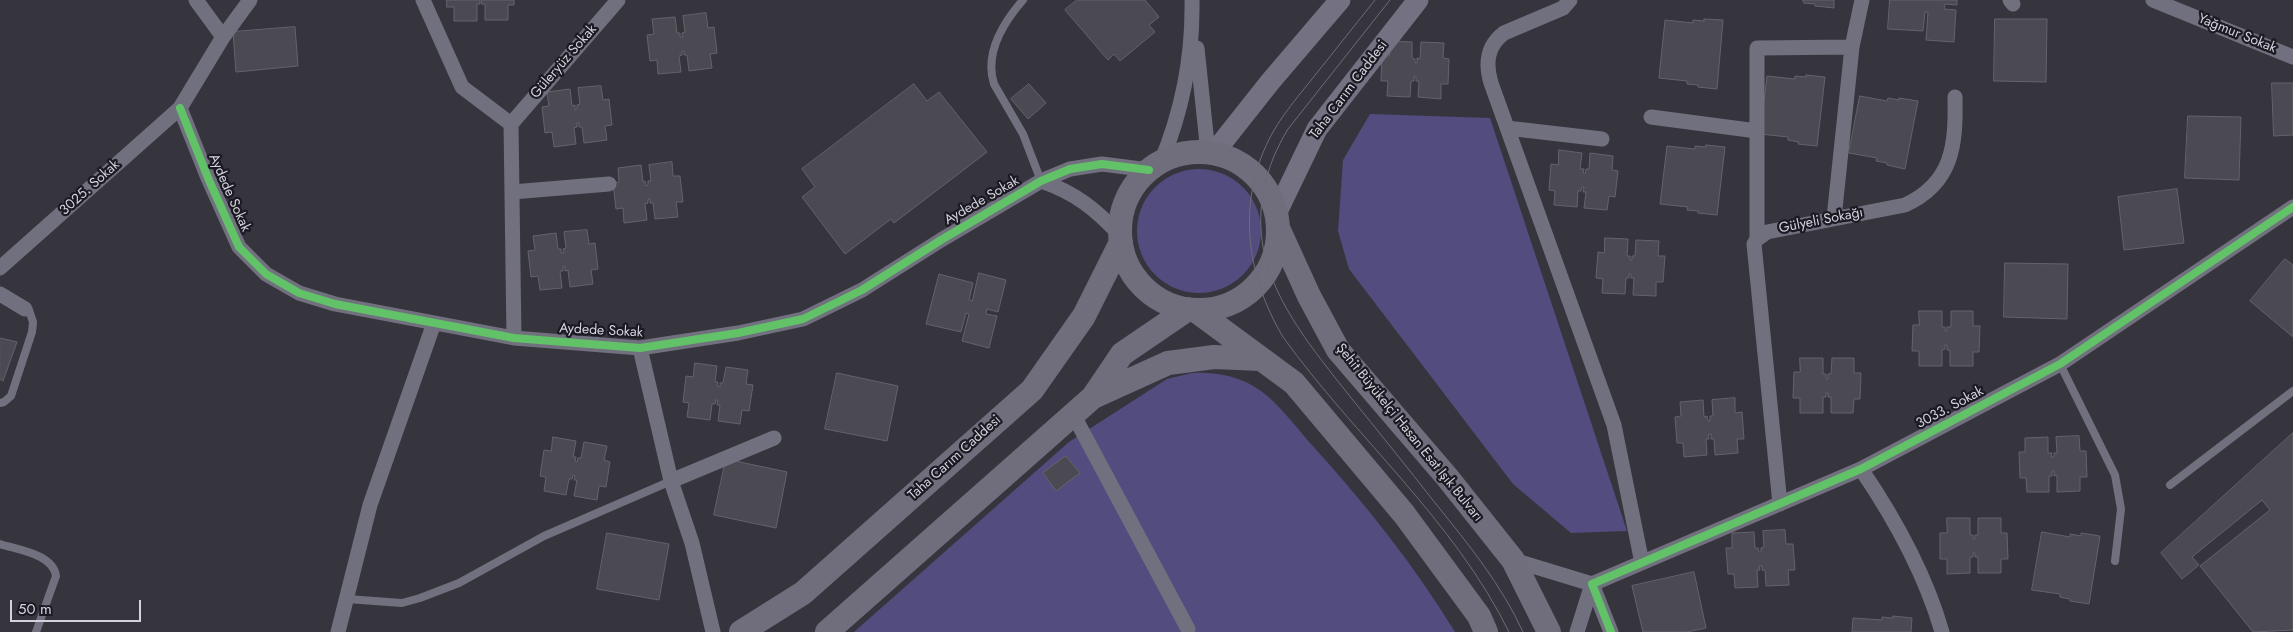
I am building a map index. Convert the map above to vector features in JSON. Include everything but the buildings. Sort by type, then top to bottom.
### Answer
[{"type":"main road","points":[[1210,153],[1340,0]]},
{"type":"main road","name":"Taha Carım Caddesi","points":[[1277,221],[1317,130],[1418,0]]},
{"type":"main road","points":[[827,632],[1093,397],[1122,354],[1191,310],[1224,306],[1251,290],[1268,270],[1274,257],[1277,221],[1272,200],[1256,176],[1232,159],[1210,153],[1189,153],[1155,166],[1130,193],[1124,206],[1121,238],[1127,263],[1143,287],[1167,303],[1191,310],[1294,383],[1404,514],[1479,616],[1486,632]]},
{"type":"main road","name":"Şehit Büyükelçi Hasan Esat Işık Bulvarı","points":[[1277,221],[1310,296],[1338,350],[1447,477],[1513,560],[1549,632]]},
{"type":"main road","name":"Taha Carım Caddesi","points":[[741,632],[803,593],[1032,390],[1084,316],[1121,238]]},
{"type":"main road","points":[[1093,397],[1168,363],[1214,356],[1261,359]]},
{"type":"street","points":[[196,0],[223,37]]},
{"type":"street","name":"3025. Sokak","points":[[0,268],[180,108],[223,37],[250,0]]},
{"type":"street","points":[[422,0],[462,87],[511,124],[514,338]]},
{"type":"street","name":"Güleryüz Sokak","points":[[511,124],[618,0]]},
{"type":"street","points":[[1192,0],[1210,153]]},
{"type":"street","points":[[1155,166],[1171,139],[1185,91],[1190,60],[1192,0]]},
{"type":"street","points":[[1570,0],[1563,8],[1504,33],[1498,38],[1489,51],[1489,76],[1614,424],[1642,563]]},
{"type":"street","points":[[1834,218],[1852,47],[1862,0]]},
{"type":"street","name":"Yağmur Sokak","points":[[2153,0],[2293,57]]},
{"type":"street","points":[[1780,504],[1753,250],[1757,239],[1757,48],[1852,47]]},
{"type":"street","name":"Gülyeli Sokağı","points":[[1757,239],[1767,232],[1905,205],[1924,195],[1947,167],[1951,153],[1955,118],[1954,97]]},
{"type":"street","name":"Aydede Sokak","points":[[180,108],[208,178],[239,246],[266,274],[298,293],[335,304],[514,338],[640,348],[738,333],[803,319],[862,290],[940,240],[1041,181],[1070,169],[1086,166],[1155,166]]},
{"type":"street","points":[[1651,117],[1757,131]]},
{"type":"street","points":[[1507,128],[1602,139]]},
{"type":"street","name":"Aydede Sokak","points":[[1041,181],[1058,187],[1088,204],[1121,238]]},
{"type":"street","points":[[512,192],[609,184]]},
{"type":"street","name":"3033. Sokak","points":[[1592,584],[1861,469],[2060,364],[2293,207]]},
{"type":"street","points":[[0,294],[25,309]]},
{"type":"street","points":[[338,632],[370,505],[434,323]]},
{"type":"street","points":[[640,348],[671,481],[692,543],[713,632]]},
{"type":"street","points":[[1073,414],[1188,629]]},
{"type":"street","points":[[671,481],[774,438]]},
{"type":"street","points":[[1861,469],[1894,521],[1915,560],[1942,632]]},
{"type":"street","points":[[1513,560],[1592,584]]},
{"type":"street","points":[[1577,632],[1592,584]]},
{"type":"street","points":[[1592,584],[1611,632]]},
{"type":"lane","points":[[1022,0],[996,40],[990,61],[991,75],[994,84],[1023,134],[1041,181]]},
{"type":"lane","points":[[0,402],[4,402],[11,396],[32,332],[33,322],[29,310],[25,309]]},
{"type":"lane","points":[[2060,364],[2115,475],[2121,509],[2115,561]]},
{"type":"lane","points":[[2170,485],[2293,391]]},
{"type":"lane","points":[[347,599],[402,603],[420,598],[459,583],[544,536],[671,481]]},
{"type":"lane","points":[[0,544],[46,560],[55,572],[56,576],[36,632]]},
{"type":"shaded area","points":[[1370,114],[1490,118],[1627,531],[1571,533],[1513,484],[1349,269],[1338,231],[1343,160]]},
{"type":"shaded area","points":[[1199,169],[1223,174],[1243,187],[1256,207],[1261,231],[1256,255],[1243,275],[1223,288],[1199,293],[1175,288],[1155,275],[1142,255],[1137,231],[1142,207],[1155,187],[1175,174]]},
{"type":"shaded area","points":[[1192,373],[1219,374],[1237,378],[1261,391],[1275,403],[1350,488],[1388,535],[1423,583],[1455,632],[854,632],[1069,442],[1167,379]]},
{"type":"tram line","points":[[1375,0],[1288,109],[1273,132],[1261,157],[1250,209],[1253,261],[1270,313],[1283,337],[1311,374],[1402,480],[1461,553],[1486,591],[1509,632]]},
{"type":"tram line","points":[[1390,0],[1288,129],[1280,143],[1273,158],[1264,188],[1261,220],[1264,252],[1278,291],[1298,328],[1335,378],[1495,581],[1523,632]]},
{"type":"cycle path","points":[[180,108],[208,178],[239,247],[266,274],[299,293],[335,304],[514,338],[640,348],[738,333],[803,319],[862,290],[941,240],[1041,181],[1070,169],[1102,164],[1149,170]]},
{"type":"cycle path","points":[[1611,632],[1592,584],[1861,469],[2060,364],[2293,207]]}]
